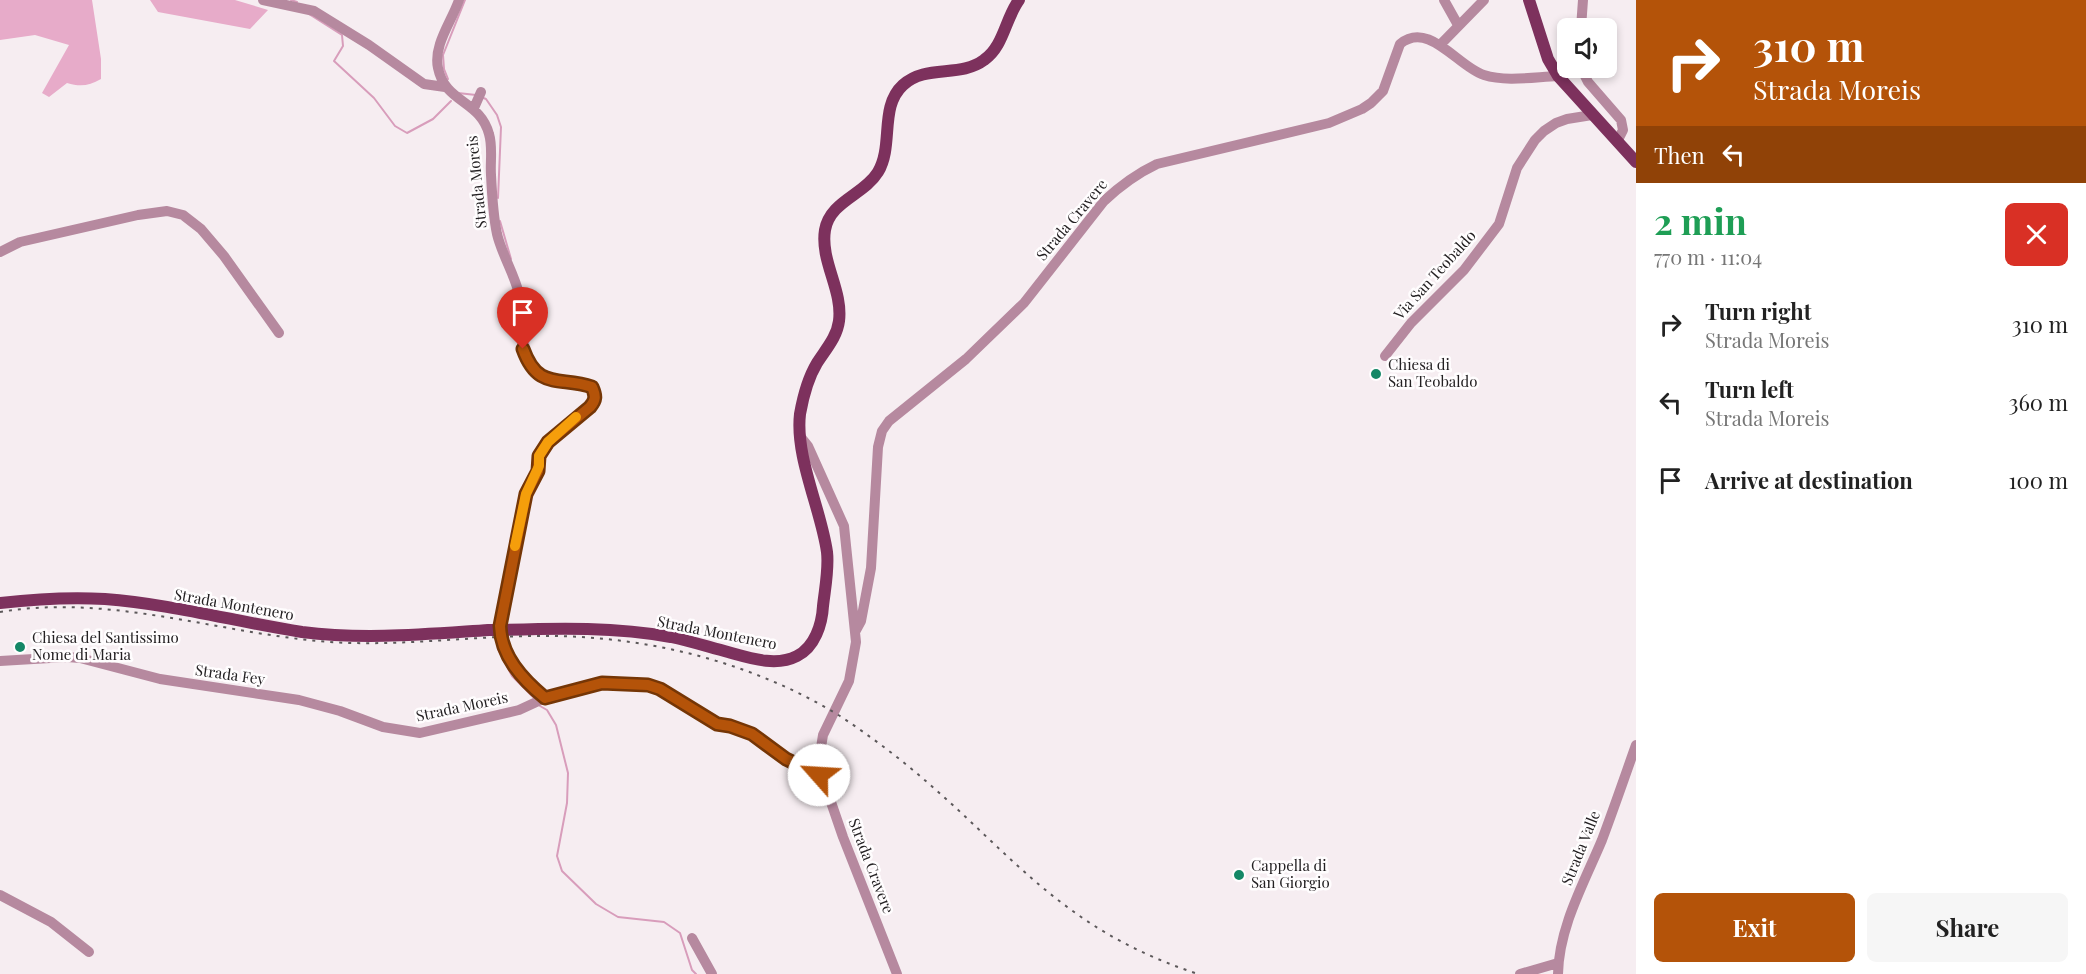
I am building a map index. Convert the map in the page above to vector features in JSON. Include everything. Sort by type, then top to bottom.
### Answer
[{"type":"main road","name":"Strada Montenero","points":[[0,603],[53,598],[107,599],[303,632],[347,636],[561,628],[600,630],[672,638],[762,660],[784,661],[799,656],[808,647],[822,620],[828,556],[800,436],[800,415],[804,394],[816,366],[834,337],[840,317],[840,307],[825,244],[825,230],[829,219],[842,202],[867,184],[880,170],[886,147],[891,107],[896,94],[914,78],[925,73],[961,70],[986,59],[998,45],[1019,0]]},
{"type":"main road","points":[[1529,0],[1548,59],[1557,74]]},
{"type":"main road","points":[[1560,78],[1632,158]]},
{"type":"street","points":[[264,0],[314,10],[424,84],[445,87],[439,72],[437,55],[459,0]]},
{"type":"street","points":[[1444,0],[1458,25]]},
{"type":"street","points":[[1440,45],[1484,0]]},
{"type":"street","points":[[1582,18],[1583,0]]},
{"type":"street","name":"Strada Cravere","points":[[855,632],[861,621],[871,568],[878,447],[882,431],[889,421],[966,359],[1024,303],[1104,201],[1137,173],[1156,164],[1329,123],[1362,109],[1383,91],[1400,44],[1406,39],[1415,37],[1440,45],[1473,71],[1482,75],[1507,78],[1557,76]]},
{"type":"street","points":[[1585,78],[1621,120],[1623,130],[1617,142]]},
{"type":"street","name":"Strada Moreis","points":[[445,87],[461,102],[477,100],[490,136],[492,191],[498,236],[519,293],[523,349],[527,361],[534,370],[547,378],[560,383],[583,384],[592,387],[596,394],[590,407],[548,442],[526,494],[500,626],[502,644],[510,660],[539,701]]},
{"type":"street","name":"Via San Teobaldo","points":[[1385,356],[1411,323],[1464,270],[1500,224],[1517,168],[1535,140],[1556,123],[1592,115]]},
{"type":"street","points":[[1632,158],[1636,170]]},
{"type":"street","points":[[0,252],[20,242],[138,215],[167,211],[183,215],[201,229],[224,256],[279,333]]},
{"type":"street","name":"Strada Cravere","points":[[800,436],[808,446],[844,526],[855,632],[856,650],[849,681],[823,735],[819,760],[822,776],[843,837],[897,974]]},
{"type":"street","name":"Strada Fey","points":[[0,661],[80,658],[160,679],[299,700],[340,711],[383,728]]},
{"type":"street","name":"Strada Moreis","points":[[383,728],[420,733],[472,722],[602,683],[648,685],[660,689],[717,724],[752,734],[786,759],[822,776]]},
{"type":"street","name":"Strada Valle","points":[[1520,974],[1558,969],[1561,945],[1573,909],[1636,745]]},
{"type":"street","points":[[0,895],[51,922],[89,952]]},
{"type":"street","points":[[693,938],[712,974]]},
{"type":"shaded area","points":[[0,0],[92,0],[101,59],[101,79],[84,85],[67,83],[49,97],[42,93],[69,45],[35,35],[0,40]]},
{"type":"shaded area","points":[[150,0],[235,0],[268,10],[250,29],[158,12]]},
{"type":"waterway","points":[[291,0],[297,2]]},
{"type":"waterway","points":[[448,79],[444,69],[443,55],[465,0]]},
{"type":"waterway","points":[[309,14],[342,35],[343,46],[334,61],[374,98],[395,126],[407,133],[433,119],[451,101]]},
{"type":"waterway","points":[[458,93],[476,95]]},
{"type":"waterway","points":[[481,97],[486,99],[497,115],[501,127],[498,198]]},
{"type":"waterway","points":[[500,221],[511,259]]},
{"type":"waterway","points":[[526,322],[529,349]]},
{"type":"waterway","points":[[547,453],[557,441]]},
{"type":"waterway","points":[[522,493],[523,486],[531,474]]},
{"type":"waterway","points":[[495,625],[514,528]]},
{"type":"waterway","points":[[497,639],[498,649],[512,676],[535,699]]},
{"type":"waterway","points":[[540,706],[547,710],[556,725],[568,773],[567,803],[557,856],[562,871],[596,904],[618,917],[664,922],[680,933],[692,970],[696,974]]},
{"type":"railway","points":[[0,612],[40,608],[120,611],[278,636],[346,643],[540,636],[579,637],[657,646],[733,666],[770,680],[840,716],[918,774],[1015,864],[1070,909],[1131,947],[1198,974]]},
{"type":"slow traffic","points":[[515,546],[526,494],[538,471],[539,456],[548,442],[576,417]]},
{"type":"place","name":"Chiesa di San Teobaldo","points":[[1376,374]]},
{"type":"place","name":"Chiesa del Santissimo Nome di Maria","points":[[20,647]]},
{"type":"place","name":"Cappella di San Giorgio","points":[[1239,875]]},
{"type":"route","points":[[523,349],[527,361],[534,370],[560,383],[583,384],[592,387],[596,394],[590,407],[548,442],[541,452],[538,471],[526,494],[500,626],[502,644],[518,672],[545,698],[602,683],[638,683],[660,689],[717,724],[752,734],[786,759],[819,775]]}]
